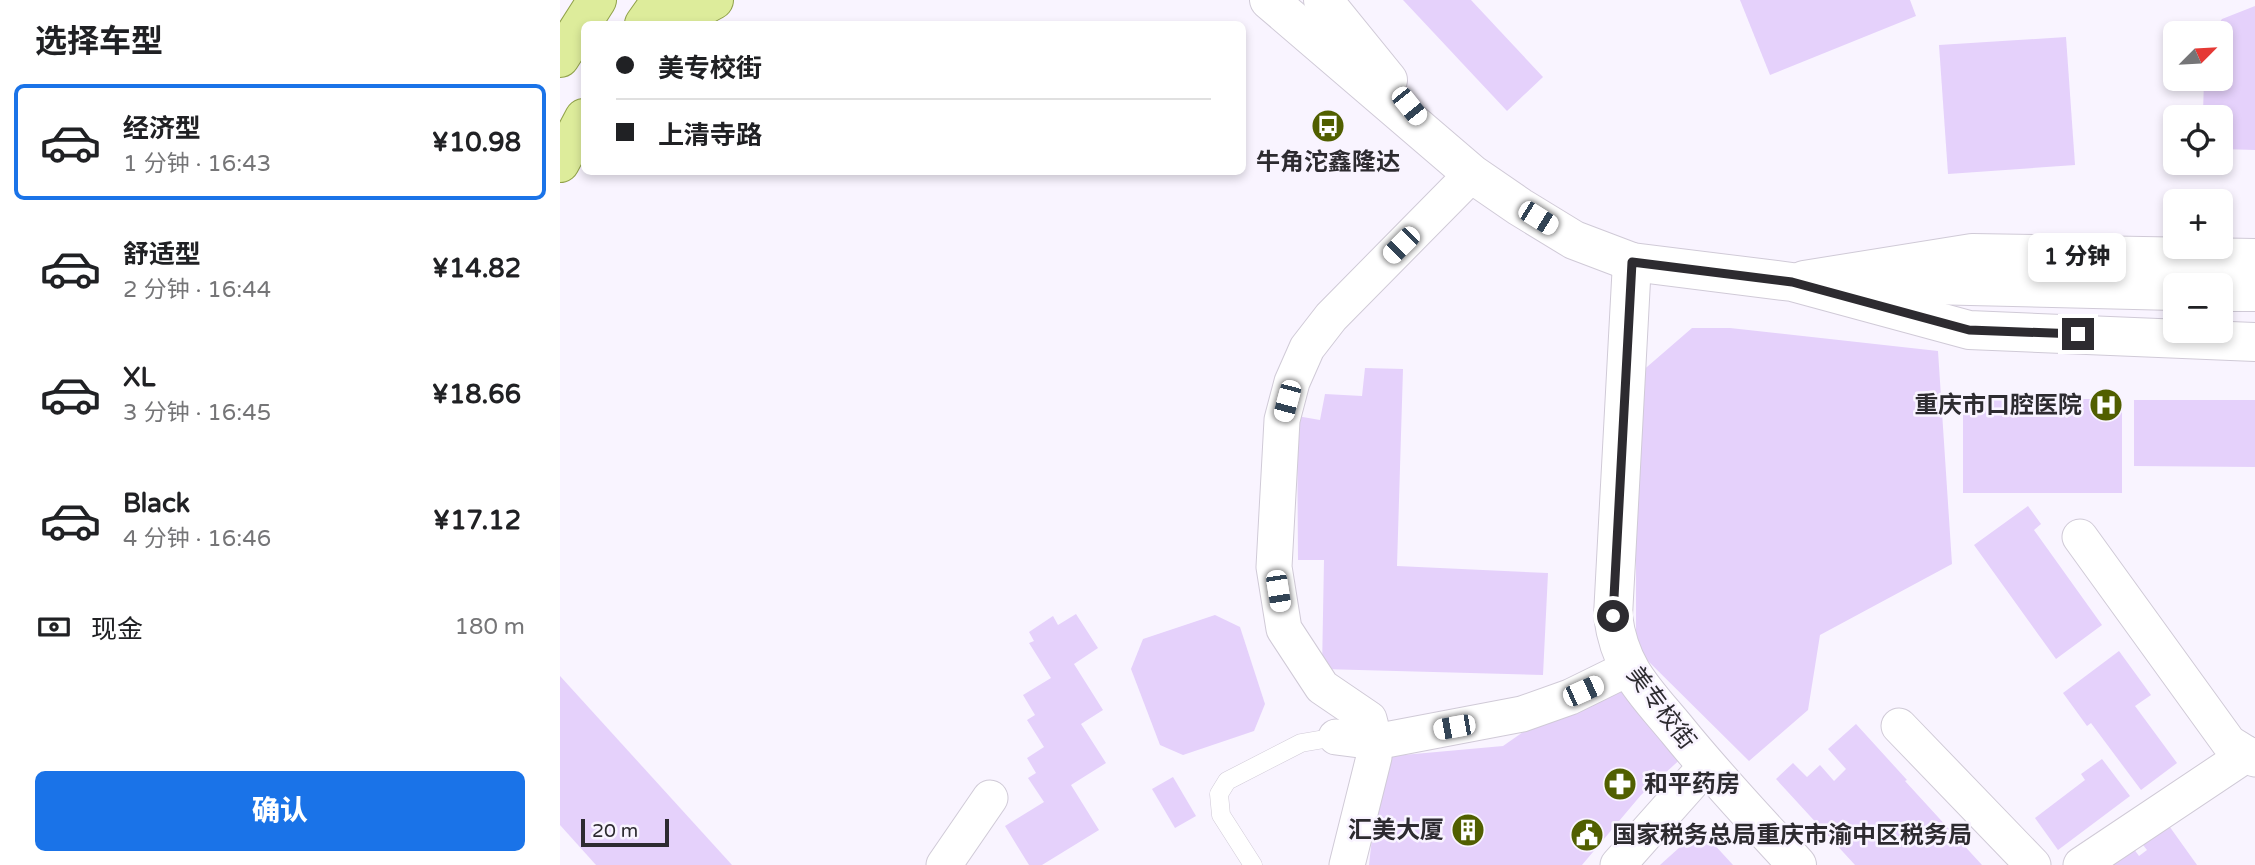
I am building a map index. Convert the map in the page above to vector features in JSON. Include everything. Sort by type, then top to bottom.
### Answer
[{"type":"main road","points":[[584,21],[597,0]]},
{"type":"main road","points":[[646,21],[661,0]]},
{"type":"main road","points":[[682,21],[714,0]]},
{"type":"main road","points":[[1269,0],[1472,174],[1574,240],[1632,262],[1792,282],[2163,291]]},
{"type":"main road","points":[[1323,0],[1443,149]]},
{"type":"main road","points":[[560,58],[581,25]]},
{"type":"main road","points":[[560,163],[581,124]]},
{"type":"main road","points":[[1792,282],[1972,253],[2255,258]]},
{"type":"main road","name":"美专校街","points":[[1632,262],[1613,616],[1616,638],[1643,692],[1795,864]]},
{"type":"main road","points":[[1792,282],[1969,330],[2255,342]]},
{"type":"main road","points":[[2233,292],[2255,292]]},
{"type":"street","points":[[1347,865],[1374,757],[1375,741],[1369,719],[1322,687],[1284,629],[1274,567],[1282,420],[1292,382],[1307,348],[1331,317],[1472,174]]},
{"type":"street","points":[[2080,537],[2229,743],[2251,756],[2081,865]]},
{"type":"street","points":[[1336,737],[1375,741],[1521,714],[1570,697],[1629,668]]},
{"type":"street","points":[[1899,726],[2033,865]]},
{"type":"street","points":[[1618,865],[1706,765]]},
{"type":"street","points":[[944,865],[990,798]]},
{"type":"lane","points":[[1253,865],[1221,816],[1219,794],[1227,780],[1301,743],[1336,737]]},
{"type":"building","points":[[1403,0],[1471,0],[1543,77],[1507,111]]},
{"type":"building","points":[[1740,0],[1910,0],[1916,16],[1770,75]]},
{"type":"building","points":[[2255,6],[2255,150],[2233,149],[2233,105],[2203,105],[2204,91],[2233,91],[2233,21],[2221,21]]},
{"type":"building","points":[[2066,37],[2075,165],[1948,174],[1939,45]]},
{"type":"building","points":[[1692,328],[1730,328],[1938,351],[1952,564],[1820,635],[1808,710],[1749,761],[1644,657],[1636,642],[1636,389],[1640,373]]},
{"type":"building","points":[[1365,368],[1403,369],[1397,566],[1548,573],[1543,675],[1322,669],[1324,560],[1298,560],[1297,416],[1320,420],[1325,394],[1362,396]]},
{"type":"building","points":[[1963,399],[2122,399],[2122,493],[1963,493]]},
{"type":"building","points":[[2134,400],[2255,400],[2255,467],[2134,466]]},
{"type":"building","points":[[2028,506],[2041,524],[2034,530],[2102,625],[2056,659],[1974,545]]},
{"type":"building","points":[[1076,614],[1098,648],[1074,664],[1103,710],[1081,724],[1106,763],[1071,785],[1099,830],[1042,865],[1029,865],[1005,826],[1044,802],[1028,778],[1036,773],[1027,758],[1044,747],[1027,720],[1035,715],[1023,695],[1051,678],[1029,643],[1034,641],[1029,632],[1053,616],[1058,625]]},
{"type":"building","points":[[1215,615],[1240,627],[1265,704],[1254,731],[1183,755],[1160,745],[1131,669],[1143,639]]},
{"type":"building","points":[[2119,651],[2151,695],[2135,706],[2177,763],[2141,790],[2091,723],[2087,726],[2063,693]]},
{"type":"building","points":[[560,676],[732,865],[596,865],[560,825]]},
{"type":"building","points":[[1623,679],[1685,755],[1641,795],[1582,865],[1369,865],[1381,757],[1503,746],[1549,714]]},
{"type":"building","points":[[1856,724],[1982,865],[1855,865],[1776,779],[1793,763],[1807,777],[1820,765],[1834,781],[1846,769],[1828,749]]},
{"type":"building","points":[[2102,759],[2130,796],[2058,850],[2035,818],[2085,780],[2081,774]]},
{"type":"building","points":[[1173,777],[1196,816],[1175,828],[1152,789]]},
{"type":"building","points":[[2162,816],[2197,865],[2095,865],[2128,841],[2139,856],[2147,850],[2136,836]]},
{"type":"building","points":[[1700,829],[1733,865],[1660,865]]},
{"type":"place","name":"牛角沱鑫隆达","points":[[1328,126]]},
{"type":"place","name":"重庆市口腔医院","points":[[2106,405]]},
{"type":"place","name":"和平药房","points":[[1620,784]]},
{"type":"place","name":"汇美大厦","points":[[1468,830]]},
{"type":"place","name":"国家税务总局重庆市渝中区税务局","points":[[1587,835]]},
{"type":"route","points":[[1613,616],[1632,262],[1792,282],[1969,330],[2078,334]]}]
